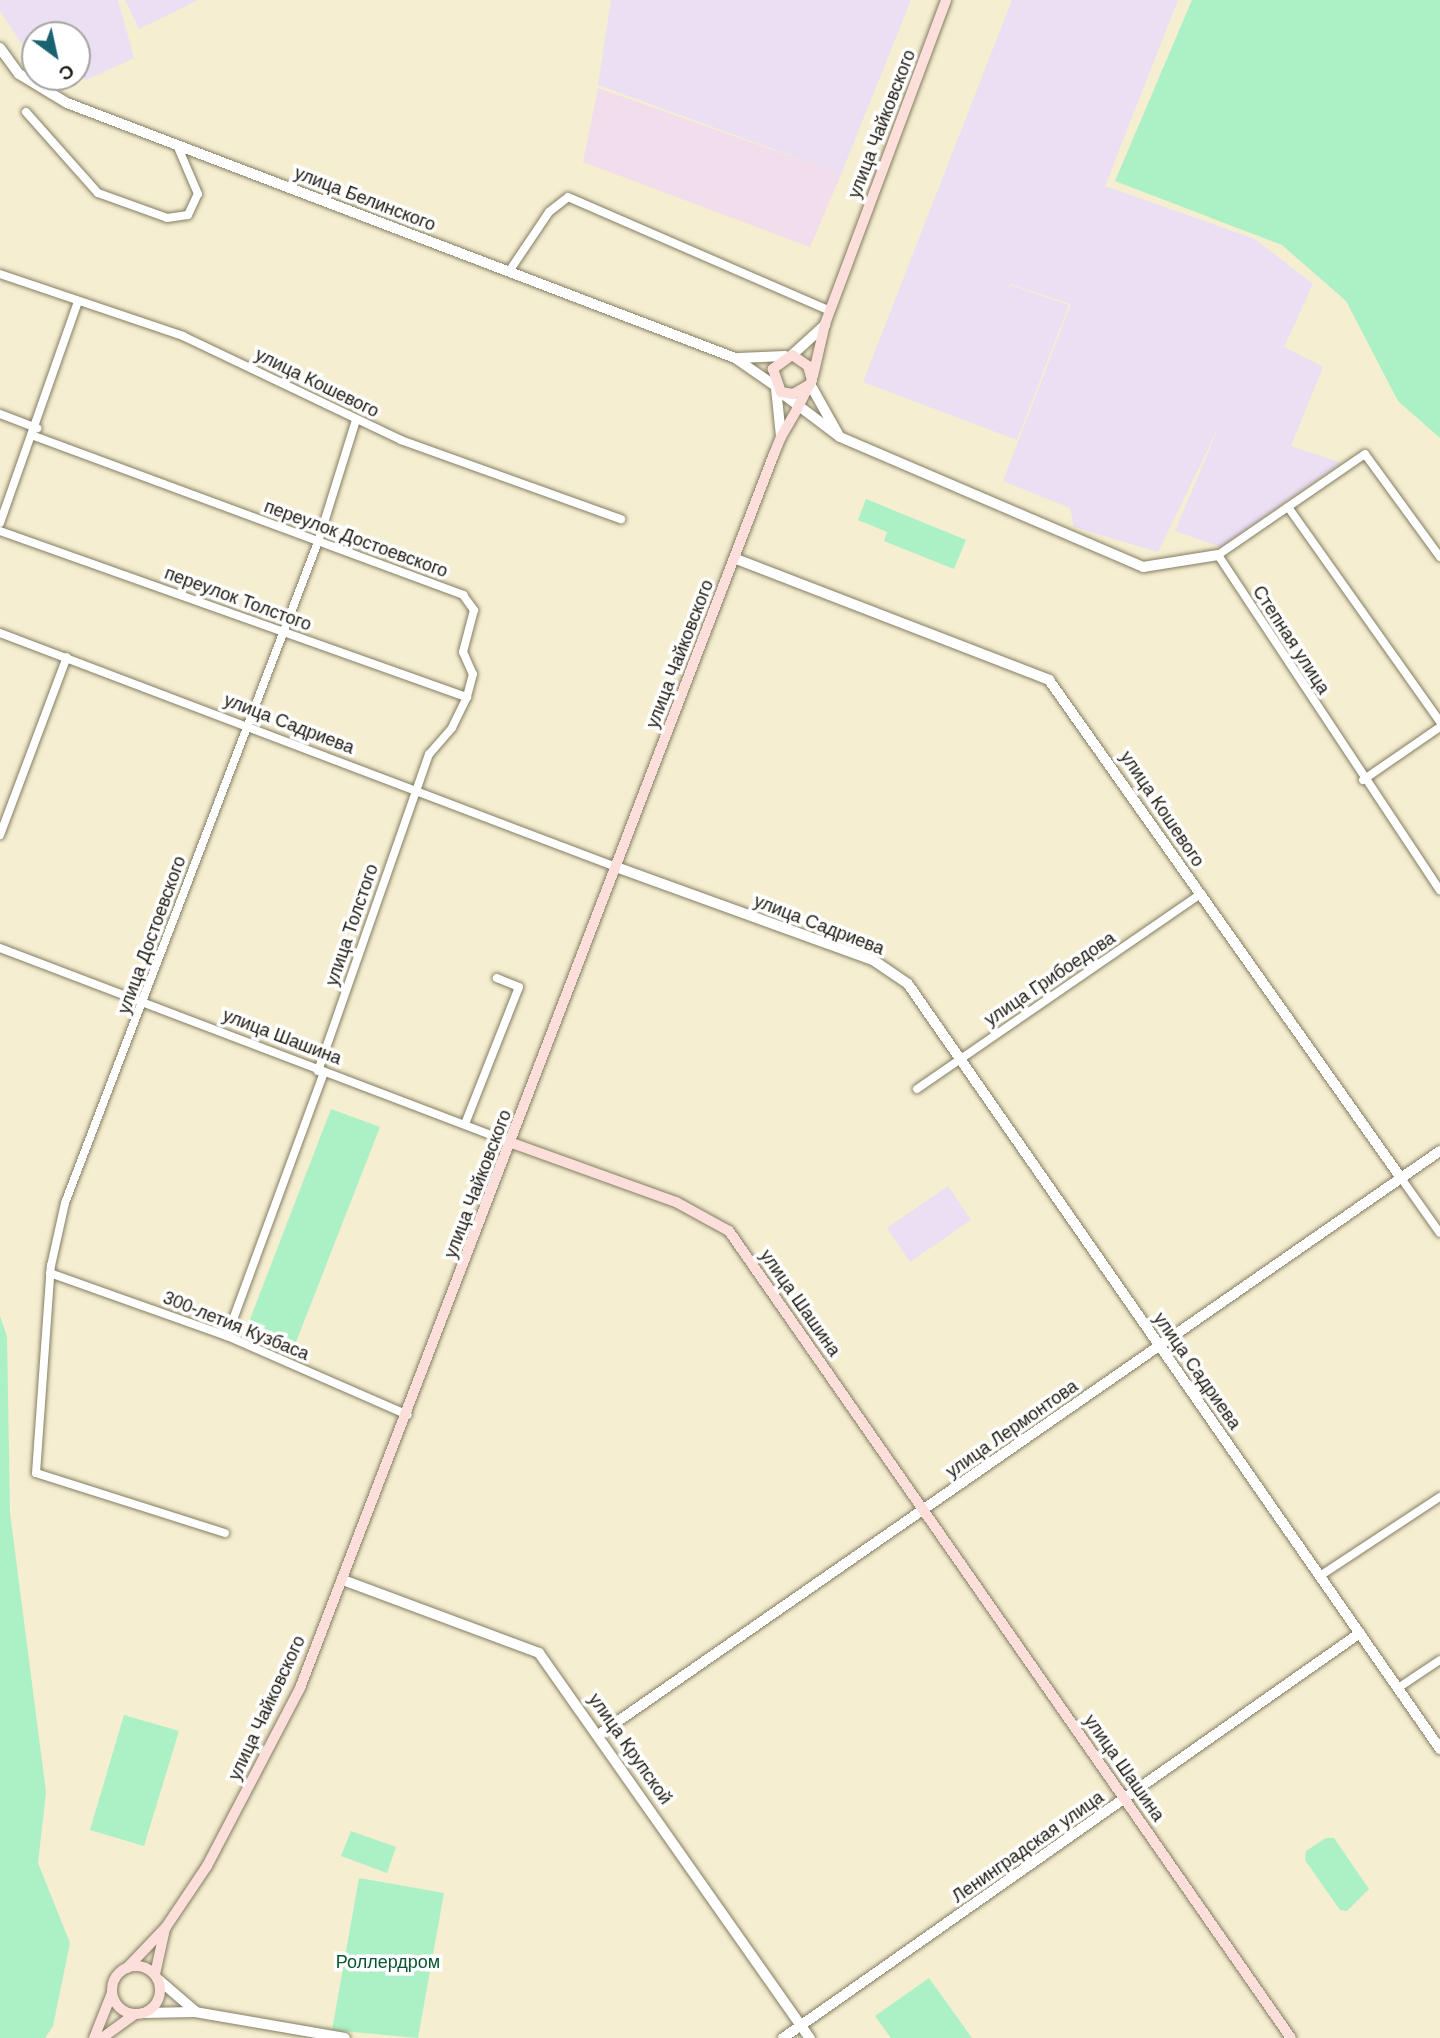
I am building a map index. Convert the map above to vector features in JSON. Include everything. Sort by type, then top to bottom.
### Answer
[{"type":"main road","name":"улица Чайковского","points":[[127,1968],[166,1927],[274,1742],[343,1580],[781,437],[811,382],[825,324],[946,0]]},
{"type":"main road","points":[[789,355],[808,366],[811,382],[793,394],[775,387],[773,369],[789,355]]},
{"type":"main road","name":"улица Шашина","points":[[512,1143],[676,1202],[729,1231],[1291,2038]]},
{"type":"main road","points":[[102,2038],[156,2004],[157,1977],[166,1927]]},
{"type":"main road","points":[[94,2038],[112,1993],[127,1968],[157,1977]]},
{"type":"main road","points":[[112,1993],[120,2008],[139,2014]]},
{"type":"street","name":"улица Белинского","points":[[0,48],[33,85],[177,145],[735,358]]},
{"type":"street","points":[[26,112],[98,193],[167,218],[188,215],[198,194],[177,145]]},
{"type":"street","points":[[510,270],[549,212],[568,197],[830,311]]},
{"type":"street","name":"улица Кошевого","points":[[0,274],[183,336],[356,420],[621,519]]},
{"type":"street","points":[[0,523],[35,432],[78,301]]},
{"type":"street","points":[[735,358],[789,355],[825,324]]},
{"type":"street","points":[[735,358],[775,387],[797,409],[840,437],[1143,567],[1218,555],[1365,454],[1440,557]]},
{"type":"street","points":[[811,382],[840,437]]},
{"type":"street","points":[[775,387],[781,437]]},
{"type":"street","name":"переулок Достоевского","points":[[0,414],[35,432],[463,595],[474,610],[463,652],[473,674],[467,697],[452,728],[429,754],[417,790]]},
{"type":"street","name":"улица Достоевского","points":[[225,1533],[36,1473],[50,1273],[65,1203],[145,1002],[246,725],[318,542],[356,420]]},
{"type":"street","points":[[1288,507],[1440,725],[1363,780]]},
{"type":"street","name":"переулок Толстого","points":[[0,531],[467,697]]},
{"type":"street","name":"Степная улица","points":[[1218,555],[1363,780],[1440,890]]},
{"type":"street","name":"улица Кошевого","points":[[736,559],[1049,680],[1440,1233]]},
{"type":"street","name":"улица Садриева","points":[[0,633],[892,971],[917,994],[1440,1749]]},
{"type":"street","points":[[0,835],[67,657]]},
{"type":"street","name":"улица Толстого","points":[[227,1336],[417,790]]},
{"type":"street","name":"улица Грибоедова","points":[[916,1089],[1201,894]]},
{"type":"street","name":"улица Шашина","points":[[0,948],[512,1143]]},
{"type":"street","points":[[465,1124],[519,987],[497,978]]},
{"type":"street","name":"улица Лермонтова","points":[[601,1733],[1440,1151]]},
{"type":"street","name":"300-летия Кузбаса","points":[[50,1273],[227,1336],[408,1415]]},
{"type":"street","points":[[1320,1576],[1440,1497]]},
{"type":"street","name":"улица Крупской","points":[[343,1580],[539,1653],[601,1733],[810,2038]]},
{"type":"street","name":"Ленинградская улица","points":[[783,2038],[1360,1633]]},
{"type":"street","points":[[1398,1688],[1440,1660]]},
{"type":"street","points":[[157,1977],[195,2012]]},
{"type":"street","points":[[139,2014],[195,2012],[345,2038]]},
{"type":"shaded area","points":[[0,0],[118,0],[134,58],[91,78],[91,21],[21,21],[21,43],[0,11]]},
{"type":"shaded area","points":[[125,0],[198,0],[139,29]]},
{"type":"shaded area","points":[[611,0],[911,0],[841,174],[598,85]]},
{"type":"shaded area","points":[[1012,0],[1178,0],[1105,186],[1255,239],[1313,284],[1284,347],[1323,367],[1291,446],[1341,463],[1221,547],[1175,531],[1221,422],[1158,552],[1074,527],[1070,508],[1003,481],[1071,304],[1010,284],[999,306],[1010,285],[1069,305],[1017,440],[863,382]]},
{"type":"shaded area","points":[[598,88],[841,174],[810,247],[583,162]]},
{"type":"shaded area","points":[[948,1186],[971,1220],[910,1262],[887,1228]]},
{"type":"green space","points":[[1192,0],[1440,0],[1440,438],[1398,401],[1346,301],[1282,245],[1115,181]]},
{"type":"green space","points":[[866,499],[966,540],[954,569],[884,541],[887,532],[858,520]]},
{"type":"green space","points":[[331,1109],[380,1127],[296,1342],[249,1322]]},
{"type":"green space","points":[[0,1316],[7,1337],[10,1513],[46,1792],[38,1863],[70,1943],[53,2026],[45,2038],[0,2038]]},
{"type":"green space","points":[[124,1715],[179,1731],[144,1846],[90,1830]]},
{"type":"green space","points":[[351,1831],[396,1847],[387,1873],[341,1856]]},
{"type":"green space","points":[[1326,1838],[1334,1838],[1369,1889],[1347,1911],[1340,1910],[1305,1860],[1306,1851]]},
{"type":"green space","name":"Роллердром","points":[[359,1878],[444,1893],[418,2038],[332,2030]]},
{"type":"green space","points":[[929,1978],[972,2038],[891,2038],[875,2016]]}]
